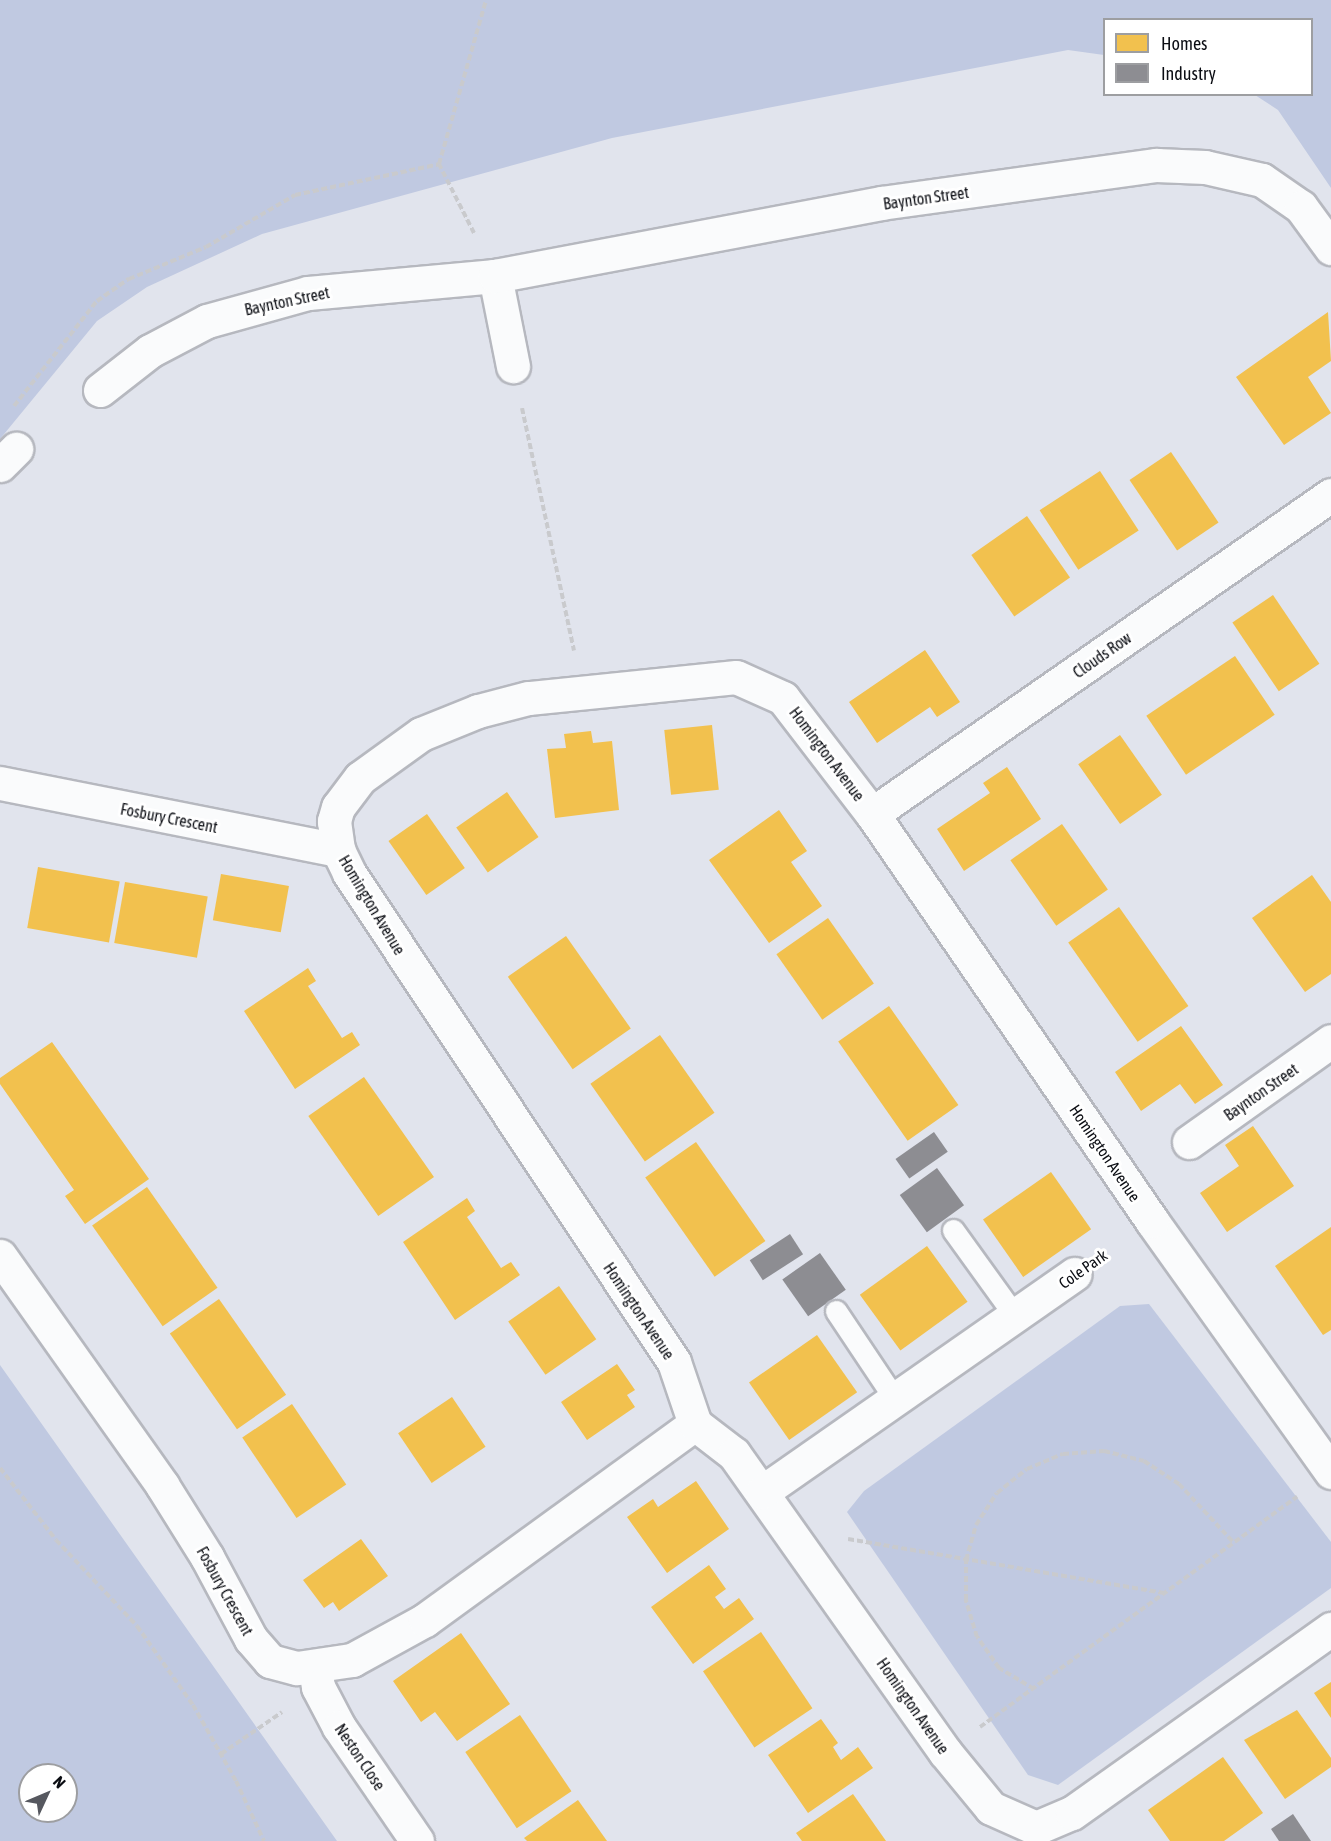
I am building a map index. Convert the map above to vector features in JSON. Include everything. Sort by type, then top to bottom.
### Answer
[{"type":"street","name":"Baynton Street","points":[[100,390],[150,351],[207,321],[308,293],[495,276],[881,204],[1156,165],[1205,167],[1262,180],[1301,207],[1331,248]]},
{"type":"street","points":[[495,276],[513,366]]},
{"type":"street","name":"Clouds Row","points":[[872,814],[1331,495]]},
{"type":"street","name":"Homington Avenue","points":[[1331,1472],[1152,1221],[872,814],[806,722],[783,698],[760,684],[736,677],[705,677],[583,690],[478,711],[421,734],[388,755],[360,777],[338,807],[334,821],[339,850],[367,903],[674,1362],[695,1425],[734,1454],[945,1752],[991,1808],[1037,1834],[1072,1813],[1331,1629]]},
{"type":"street","name":"Fosbury Crescent","points":[[0,783],[339,850]]},
{"type":"street","name":"Baynton Street","points":[[1189,1142],[1331,1041]]},
{"type":"street","name":"Fosbury Crescent","points":[[0,1256],[162,1485],[207,1557],[251,1640],[270,1661],[297,1668],[317,1678],[373,1651],[425,1620],[695,1425]]},
{"type":"street","name":"Cole Park","points":[[762,1492],[1075,1274]]},
{"type":"street","name":"Neston Close","points":[[317,1678],[339,1727],[417,1841]]},
{"type":"lane","points":[[953,1230],[1015,1316]]},
{"type":"lane","points":[[836,1311],[895,1399]]},
{"type":"path","points":[[486,0],[439,164],[495,276]]},
{"type":"path","points":[[7,414],[98,301],[129,279],[206,247],[295,195],[439,164]]},
{"type":"path","points":[[513,366],[583,690]]},
{"type":"path","points":[[1034,1689],[999,1668],[977,1637],[966,1600],[966,1560],[976,1525],[997,1493],[1027,1469],[1063,1454],[1094,1452],[1144,1461],[1179,1484],[1234,1543]]},
{"type":"path","points":[[0,1468],[56,1540],[137,1626],[193,1705],[264,1841]]},
{"type":"path","points":[[945,1752],[1331,1472]]},
{"type":"path","points":[[788,1528],[1165,1593]]},
{"type":"path","points":[[221,1755],[317,1678]]},
{"type":"shaded area","points":[[0,0],[1331,0],[1331,188],[1278,110],[1257,96],[1313,96],[1313,18],[1103,18],[1103,55],[1068,50],[612,138],[262,234],[147,287],[97,321],[0,439]]},
{"type":"shaded area","points":[[1149,1304],[1331,1542],[1331,1588],[1058,1785],[1028,1775],[847,1512],[864,1491],[1120,1306]]},
{"type":"shaded area","points":[[0,1365],[337,1841],[0,1841]]},
{"type":"building: Homes","points":[[1328,312],[1331,361],[1308,377],[1331,413],[1284,445],[1236,377]]},
{"type":"building: Homes","points":[[1171,452],[1219,522],[1177,550],[1130,480]]},
{"type":"building: Homes","points":[[1100,471],[1139,531],[1078,570],[1040,510]]},
{"type":"building: Homes","points":[[1027,516],[1070,577],[1014,616],[971,555]]},
{"type":"building: Homes","points":[[1273,595],[1319,664],[1279,691],[1232,622]]},
{"type":"building: Homes","points":[[925,650],[960,702],[937,717],[930,707],[877,743],[849,702]]},
{"type":"building: Homes","points":[[1235,656],[1275,715],[1186,775],[1146,716]]},
{"type":"building: Homes","points":[[712,725],[719,790],[671,795],[664,730]]},
{"type":"building: Homes","points":[[591,731],[593,743],[612,741],[619,810],[555,818],[547,749],[566,748],[564,734]]},
{"type":"building: Homes","points":[[1120,735],[1162,795],[1120,824],[1078,764]]},
{"type":"building: Homes","points":[[1007,767],[1041,819],[964,871],[937,829],[990,793],[983,783]]},
{"type":"building: Homes","points":[[507,792],[539,837],[488,873],[456,828]]},
{"type":"building: Homes","points":[[779,810],[807,851],[791,862],[822,906],[769,943],[709,860]]},
{"type":"building: Homes","points":[[427,814],[465,868],[426,895],[388,841]]},
{"type":"building: Homes","points":[[1062,824],[1108,890],[1056,926],[1010,860]]},
{"type":"building: Homes","points":[[38,867],[120,881],[109,942],[27,928]]},
{"type":"building: Homes","points":[[221,874],[289,886],[281,932],[213,920]]},
{"type":"building: Homes","points":[[1312,875],[1331,902],[1331,974],[1305,992],[1252,918]]},
{"type":"building: Homes","points":[[125,882],[208,897],[197,958],[114,943]]},
{"type":"building: Homes","points":[[1119,907],[1188,1006],[1138,1042],[1068,943]]},
{"type":"building: Homes","points":[[828,918],[874,984],[822,1020],[776,954]]},
{"type":"building: Homes","points":[[566,936],[631,1029],[573,1069],[508,977]]},
{"type":"building: Homes","points":[[308,968],[316,981],[308,986],[342,1038],[352,1032],[360,1045],[295,1089],[244,1011]]},
{"type":"building: Homes","points":[[889,1006],[958,1105],[908,1141],[838,1042]]},
{"type":"building: Homes","points":[[1181,1026],[1223,1085],[1195,1104],[1180,1084],[1141,1111],[1115,1072]]},
{"type":"building: Homes","points":[[660,1035],[714,1113],[645,1162],[590,1084]]},
{"type":"building: Homes","points":[[52,1042],[149,1179],[85,1224],[65,1196],[74,1190],[0,1084],[0,1078]]},
{"type":"building: Homes","points":[[364,1077],[434,1177],[378,1216],[308,1116]]},
{"type":"building: Homes","points":[[1253,1126],[1294,1186],[1227,1232],[1200,1193],[1239,1166],[1225,1145]]},
{"type":"building: Homes","points":[[696,1142],[765,1241],[715,1277],[645,1178]]},
{"type":"building: Homes","points":[[1051,1172],[1091,1229],[1023,1277],[983,1220]]},
{"type":"building: Homes","points":[[147,1187],[218,1288],[163,1326],[92,1225]]},
{"type":"building: Homes","points":[[467,1198],[475,1211],[467,1217],[501,1268],[511,1262],[520,1275],[455,1320],[403,1242]]},
{"type":"building: Homes","points":[[1331,1227],[1331,1330],[1323,1335],[1275,1266]]},
{"type":"building: Homes","points":[[927,1246],[968,1302],[900,1351],[860,1295]]},
{"type":"building: Homes","points":[[559,1286],[596,1339],[545,1375],[508,1322]]},
{"type":"building: Homes","points":[[219,1299],[286,1395],[237,1429],[170,1333]]},
{"type":"building: Homes","points":[[817,1335],[857,1392],[789,1440],[749,1383]]},
{"type":"building: Homes","points":[[617,1364],[635,1390],[627,1395],[635,1407],[587,1440],[561,1402]]},
{"type":"building: Homes","points":[[452,1397],[486,1447],[432,1483],[398,1433]]},
{"type":"building: Homes","points":[[292,1404],[346,1484],[296,1518],[242,1438]]},
{"type":"building: Homes","points":[[696,1481],[729,1529],[667,1573],[627,1517],[653,1499],[658,1507]]},
{"type":"building: Homes","points":[[361,1539],[388,1576],[339,1611],[333,1602],[324,1608],[303,1580]]},
{"type":"building: Homes","points":[[709,1565],[726,1589],[715,1597],[724,1609],[739,1598],[754,1619],[693,1664],[651,1607]]},
{"type":"building: Homes","points":[[761,1632],[812,1708],[754,1747],[703,1671]]},
{"type":"building: Homes","points":[[461,1633],[510,1704],[457,1741],[435,1712],[421,1722],[393,1681]]},
{"type":"building: Homes","points":[[1331,1682],[1331,1718],[1314,1693]]},
{"type":"building: Homes","points":[[1297,1710],[1331,1758],[1331,1767],[1285,1799],[1244,1740]]},
{"type":"building: Homes","points":[[520,1715],[571,1791],[517,1828],[465,1752]]},
{"type":"building: Homes","points":[[821,1719],[838,1743],[833,1747],[841,1760],[858,1747],[873,1768],[808,1813],[768,1755]]},
{"type":"building: Homes","points":[[1223,1757],[1263,1813],[1224,1841],[1170,1841],[1148,1810]]},
{"type":"building: Homes","points":[[853,1794],[886,1841],[802,1841],[796,1833]]},
{"type":"building: Homes","points":[[578,1800],[607,1841],[527,1841],[524,1838]]},
{"type":"building: Industry","points":[[934,1132],[948,1152],[909,1179],[895,1159]]},
{"type":"building: Industry","points":[[937,1168],[964,1205],[927,1232],[900,1195]]},
{"type":"building: Industry","points":[[790,1234],[803,1254],[763,1280],[750,1260]]},
{"type":"building: Industry","points":[[820,1253],[846,1290],[808,1316],[782,1279]]},
{"type":"building: Industry","points":[[1293,1814],[1311,1841],[1279,1841],[1271,1829]]}]
